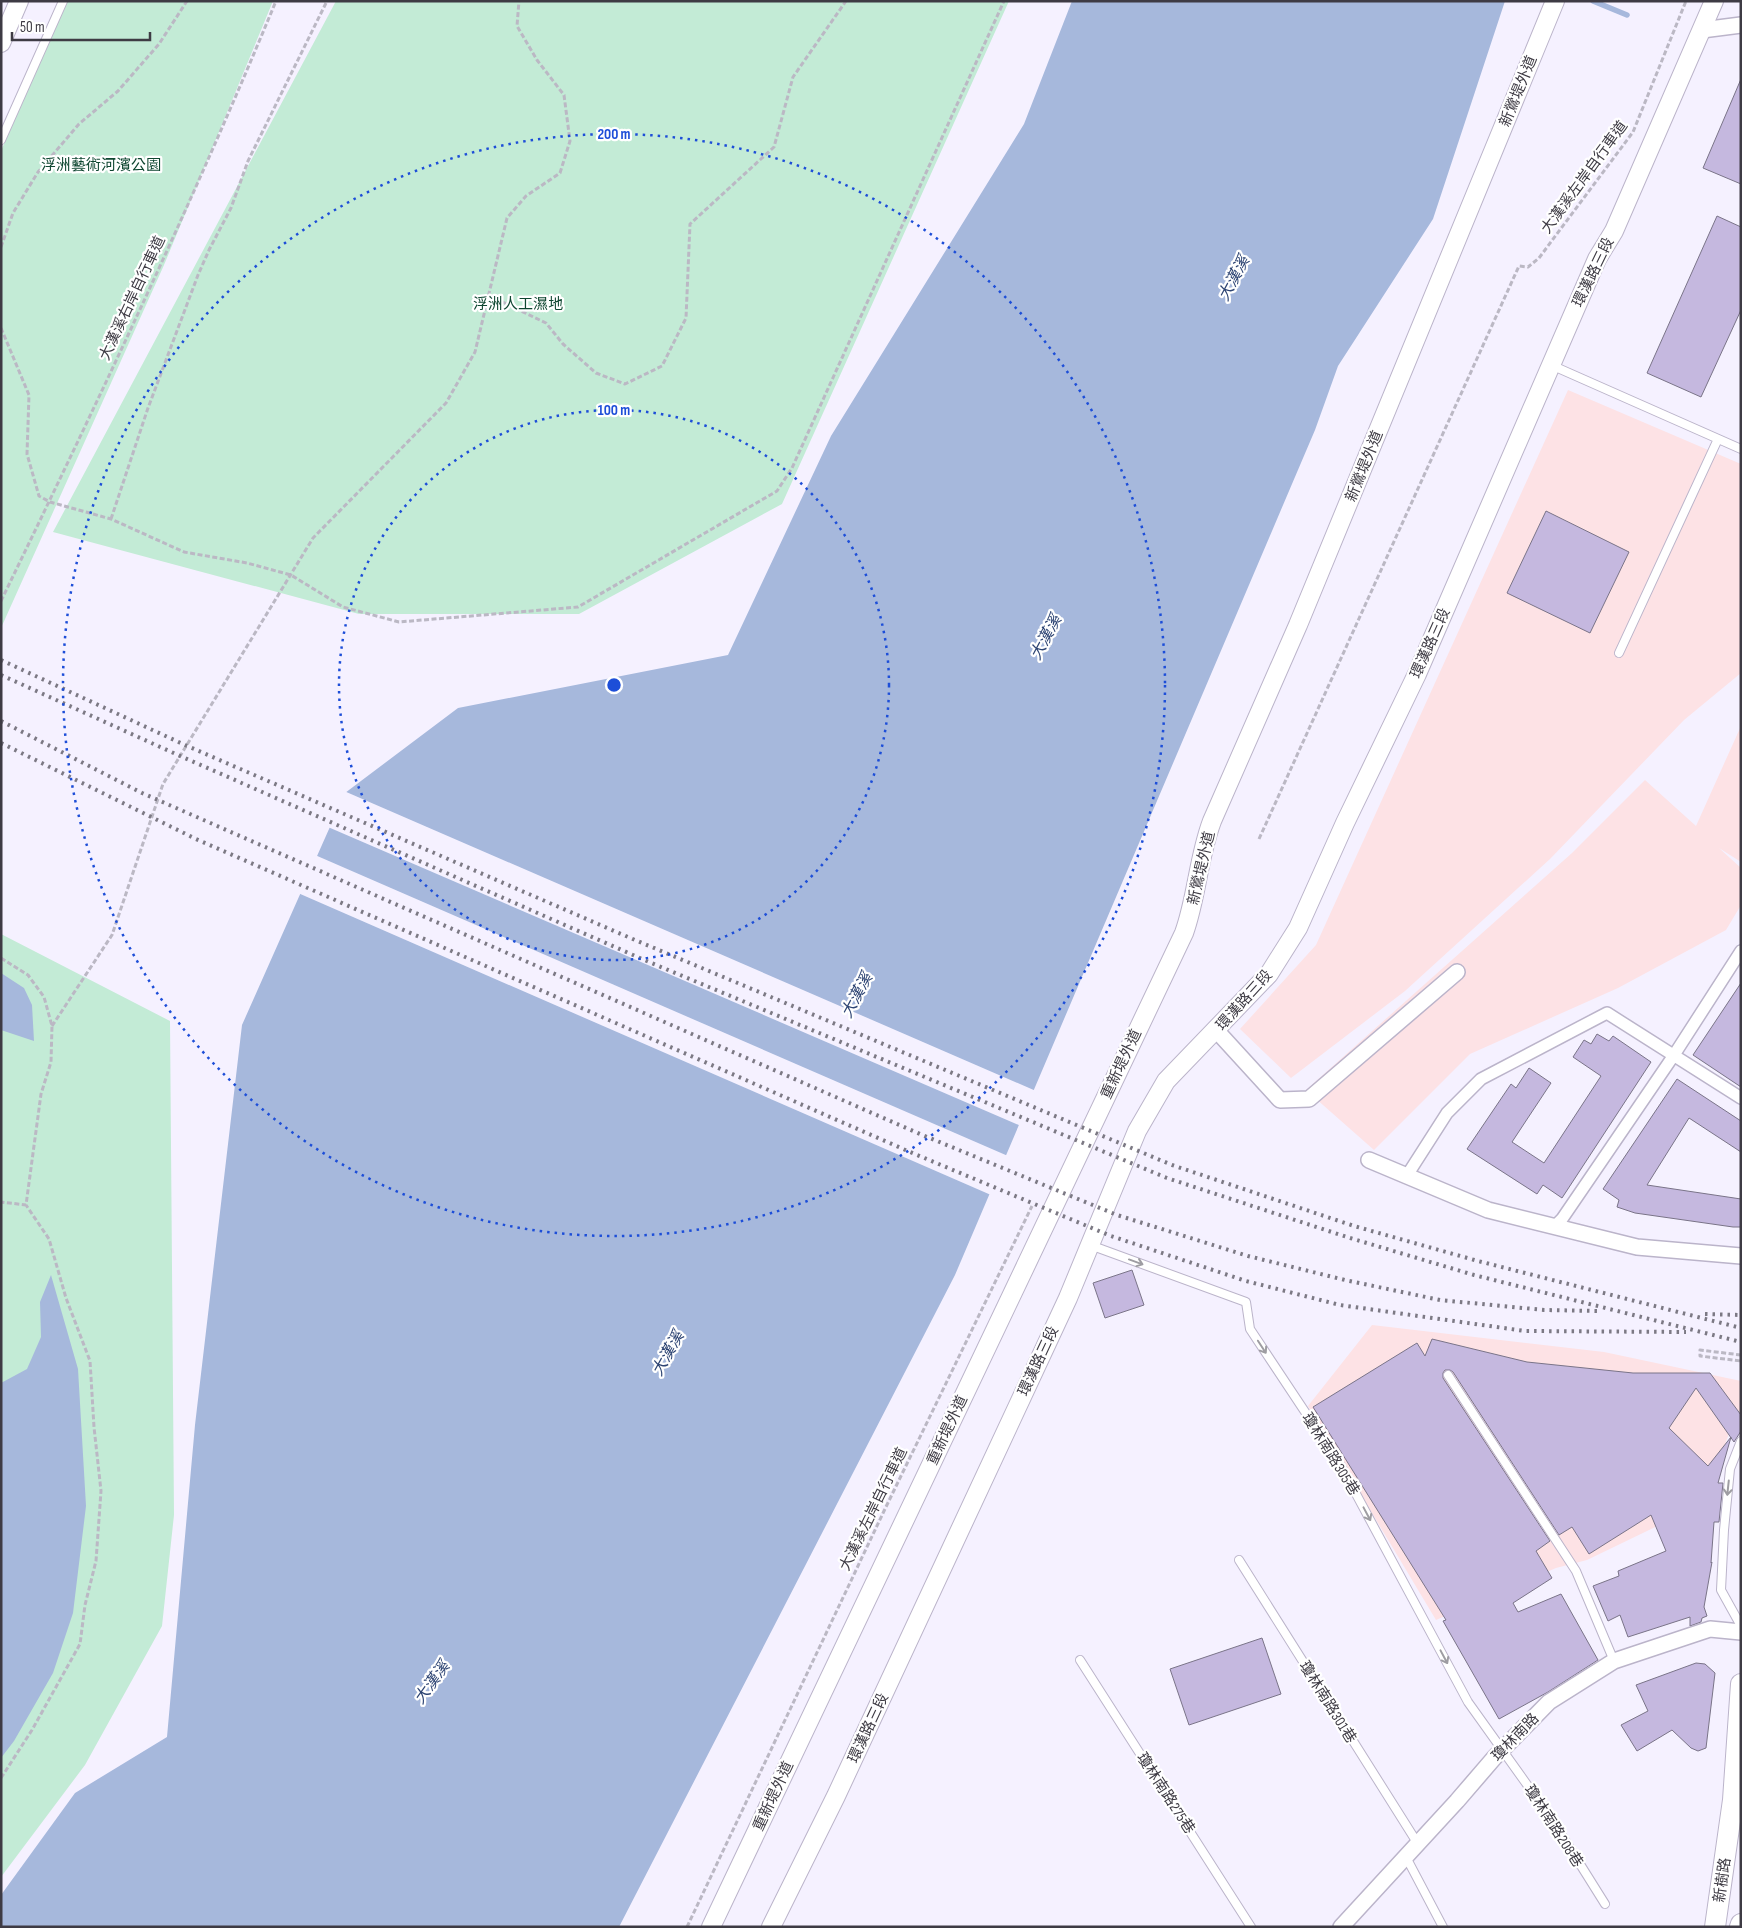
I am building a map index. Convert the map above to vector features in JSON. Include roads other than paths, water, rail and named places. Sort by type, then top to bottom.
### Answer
[{"type":"main road","name":"新樹路","points":[[1715,1927],[1737,1801],[1741,1684]]},
{"type":"street","points":[[1,43],[19,1]]},
{"type":"street","name":"新鶯堤外道","points":[[1184,933],[1191,914],[1203,844],[1298,625],[1555,1]]},
{"type":"street","name":"環漢路三段","points":[[771,1927],[836,1796],[1068,1298],[1138,1131],[1166,1081],[1269,974],[1298,928],[1345,823],[1417,674],[1597,259],[1614,231],[1714,1]]},
{"type":"street","points":[[1702,30],[1741,25]]},
{"type":"street","name":"重新堤外道","points":[[711,1927],[1184,933]]},
{"type":"street","points":[[1554,1227],[1562,1219],[1674,1055],[1741,951]]},
{"type":"street","points":[[1216,1030],[1280,1100],[1309,1099],[1457,972]]},
{"type":"street","points":[[1406,1177],[1446,1113],[1480,1079],[1607,1013],[1741,1098]]},
{"type":"street","points":[[1369,1160],[1488,1210],[1637,1247],[1741,1256]]},
{"type":"street","name":"瓊林南路","points":[[1341,1927],[1502,1749],[1548,1702],[1614,1661],[1710,1629],[1741,1632]]},
{"type":"lane","points":[[1,140],[63,1]]},
{"type":"lane","points":[[1551,365],[1741,449]]},
{"type":"lane","points":[[1619,653],[1718,439]]},
{"type":"lane","name":"瓊林南路305巷","points":[[1090,1245],[1246,1302],[1250,1328],[1341,1466],[1468,1702],[1502,1749]]},
{"type":"lane","points":[[1448,1375],[1576,1571],[1614,1661]]},
{"type":"lane","points":[[1741,1441],[1730,1469],[1721,1590],[1741,1626]]},
{"type":"lane","name":"瓊林南路301巷","points":[[1239,1560],[1418,1844]]},
{"type":"lane","name":"瓊林南路275巷","points":[[1080,1660],[1252,1927]]},
{"type":"lane","name":"瓊林南路208巷","points":[[1502,1749],[1553,1821],[1604,1904]]},
{"type":"lane","points":[[1406,1857],[1444,1927]]},
{"type":"water","name":"大漢溪","points":[[1072,1],[1505,1],[1433,219],[1338,366],[1315,430],[955,1275],[619,1927],[1,1927],[1,1895],[75,1793],[167,1737],[195,1425],[242,1025],[345,793],[458,708],[728,655],[831,436],[1024,124]]},
{"type":"water","points":[[1,973],[24,988],[32,1005],[34,1041],[1,1030]]},
{"type":"water","points":[[51,1275],[78,1369],[86,1506],[73,1613],[53,1673],[14,1741],[1,1758],[1,1383],[27,1369],[41,1337],[40,1302]]},
{"type":"waterway","points":[[1593,1],[1627,15]]},
{"type":"railway","points":[[1,660],[185,745],[635,940],[1172,1165],[1354,1226],[1478,1261],[1741,1328]]},
{"type":"railway","points":[[1,675],[649,962],[1167,1178],[1350,1238],[1474,1275],[1741,1342]]},
{"type":"railway","points":[[1,721],[142,793],[920,1134],[1117,1215],[1248,1256],[1345,1280],[1440,1300],[1544,1310],[1600,1311]]},
{"type":"railway","points":[[1,743],[196,839],[910,1152],[1111,1236],[1246,1281],[1340,1305],[1525,1331],[1686,1332]]},
{"type":"railway","points":[[1705,1314],[1741,1315]]},
{"type":"park label","name":"浮洲藝術河濱公園","points":[[101,165]]},
{"type":"park label","name":"浮洲人工濕地","points":[[518,304]]}]
